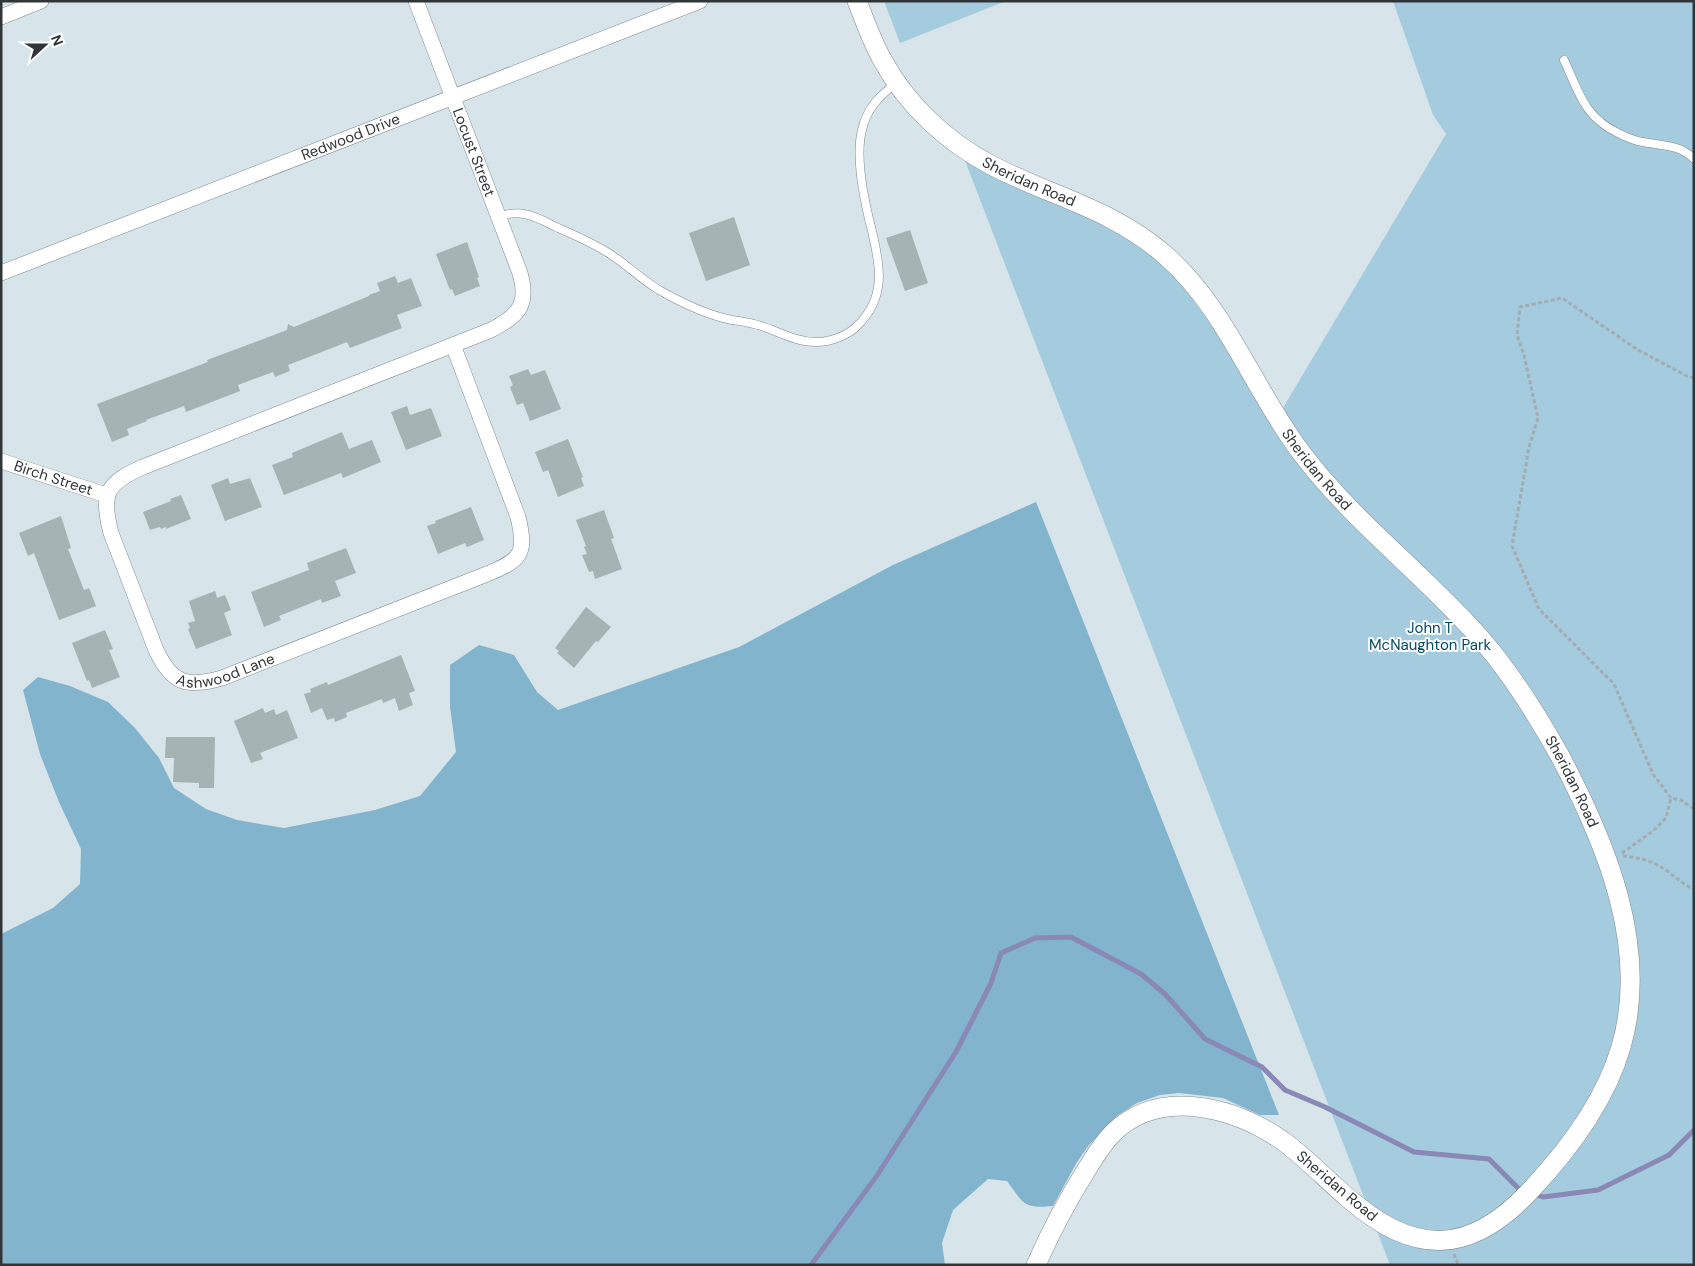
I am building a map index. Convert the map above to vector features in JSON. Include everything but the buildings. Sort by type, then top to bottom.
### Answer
[{"type":"street","points":[[1,17],[41,1]]},
{"type":"street","name":"Locust Street","points":[[416,1],[523,283],[522,306],[500,325],[453,345]]},
{"type":"street","name":"Redwood Drive","points":[[1,273],[700,1]]},
{"type":"street","name":"Sheridan Road","points":[[857,1],[880,55],[896,82],[922,113],[945,134],[989,164],[1108,216],[1142,237],[1185,274],[1220,318],[1266,400],[1299,450],[1334,491],[1483,641],[1510,676],[1546,732],[1575,785],[1609,865],[1617,890],[1627,936],[1630,984],[1625,1031],[1621,1049],[1609,1077],[1576,1134],[1541,1179],[1510,1211],[1487,1227],[1466,1237],[1436,1241],[1414,1238],[1395,1231],[1369,1214],[1291,1148],[1260,1127],[1236,1116],[1211,1108],[1163,1107],[1136,1116],[1120,1127],[1105,1142],[1075,1187],[1036,1265]]},
{"type":"street","points":[[106,495],[121,478],[143,467],[453,345]]},
{"type":"street","name":"Ashwood Lane","points":[[106,495],[107,517],[111,533],[156,650],[168,671],[179,681],[187,683],[209,682],[222,678],[498,570],[514,560],[519,554],[522,546],[521,529],[453,345]]},
{"type":"street","name":"Birch Street","points":[[1,461],[106,495]]},
{"type":"lane","points":[[1564,60],[1588,110],[1604,127],[1642,142],[1673,146],[1688,153],[1694,159]]},
{"type":"lane","points":[[499,218],[512,213],[523,213],[537,218],[601,249],[658,289],[712,316],[758,325],[795,339],[819,342],[830,340],[854,329],[865,319],[877,294],[880,276],[879,262],[864,193],[861,169],[861,131],[870,107],[896,82]]},
{"type":"path","points":[[1694,378],[1638,350],[1562,298],[1520,307],[1516,335],[1524,356],[1538,418],[1529,447],[1512,546],[1539,609],[1614,684],[1653,774],[1671,798],[1681,800],[1694,809]]},
{"type":"path","points":[[1671,798],[1666,818],[1653,831],[1620,856],[1637,858],[1660,866],[1688,887],[1694,889]]},
{"type":"green space","points":[[884,1],[1006,1],[900,43]]},
{"type":"green space","name":"John T McNaughton Park","points":[[1393,1],[1694,1],[1694,1265],[1390,1265],[959,145],[1156,247],[1277,418],[1446,134],[1433,115]]},
{"type":"shaded area","points":[[1036,502],[1279,1115],[1260,1115],[1223,1098],[1179,1093],[1160,1095],[1137,1103],[1118,1115],[1089,1145],[1077,1162],[1053,1206],[1036,1207],[1025,1203],[1007,1181],[988,1179],[953,1210],[942,1243],[945,1265],[1,1265],[1,934],[53,908],[80,884],[81,849],[59,802],[40,754],[23,690],[38,677],[70,686],[108,702],[135,728],[159,758],[174,788],[206,809],[237,820],[284,828],[375,810],[420,796],[456,752],[450,707],[450,665],[479,645],[514,655],[537,692],[558,710],[739,647],[893,565]]},
{"type":"waterway","points":[[811,1265],[876,1177],[956,1052],[991,983],[1001,953],[1035,938],[1071,937],[1141,974],[1165,994],[1205,1039],[1262,1067],[1285,1090],[1325,1107],[1414,1152],[1489,1159],[1523,1191]]},
{"type":"waterway","points":[[1534,1194],[1543,1197],[1598,1190],[1669,1155],[1694,1130]]}]
